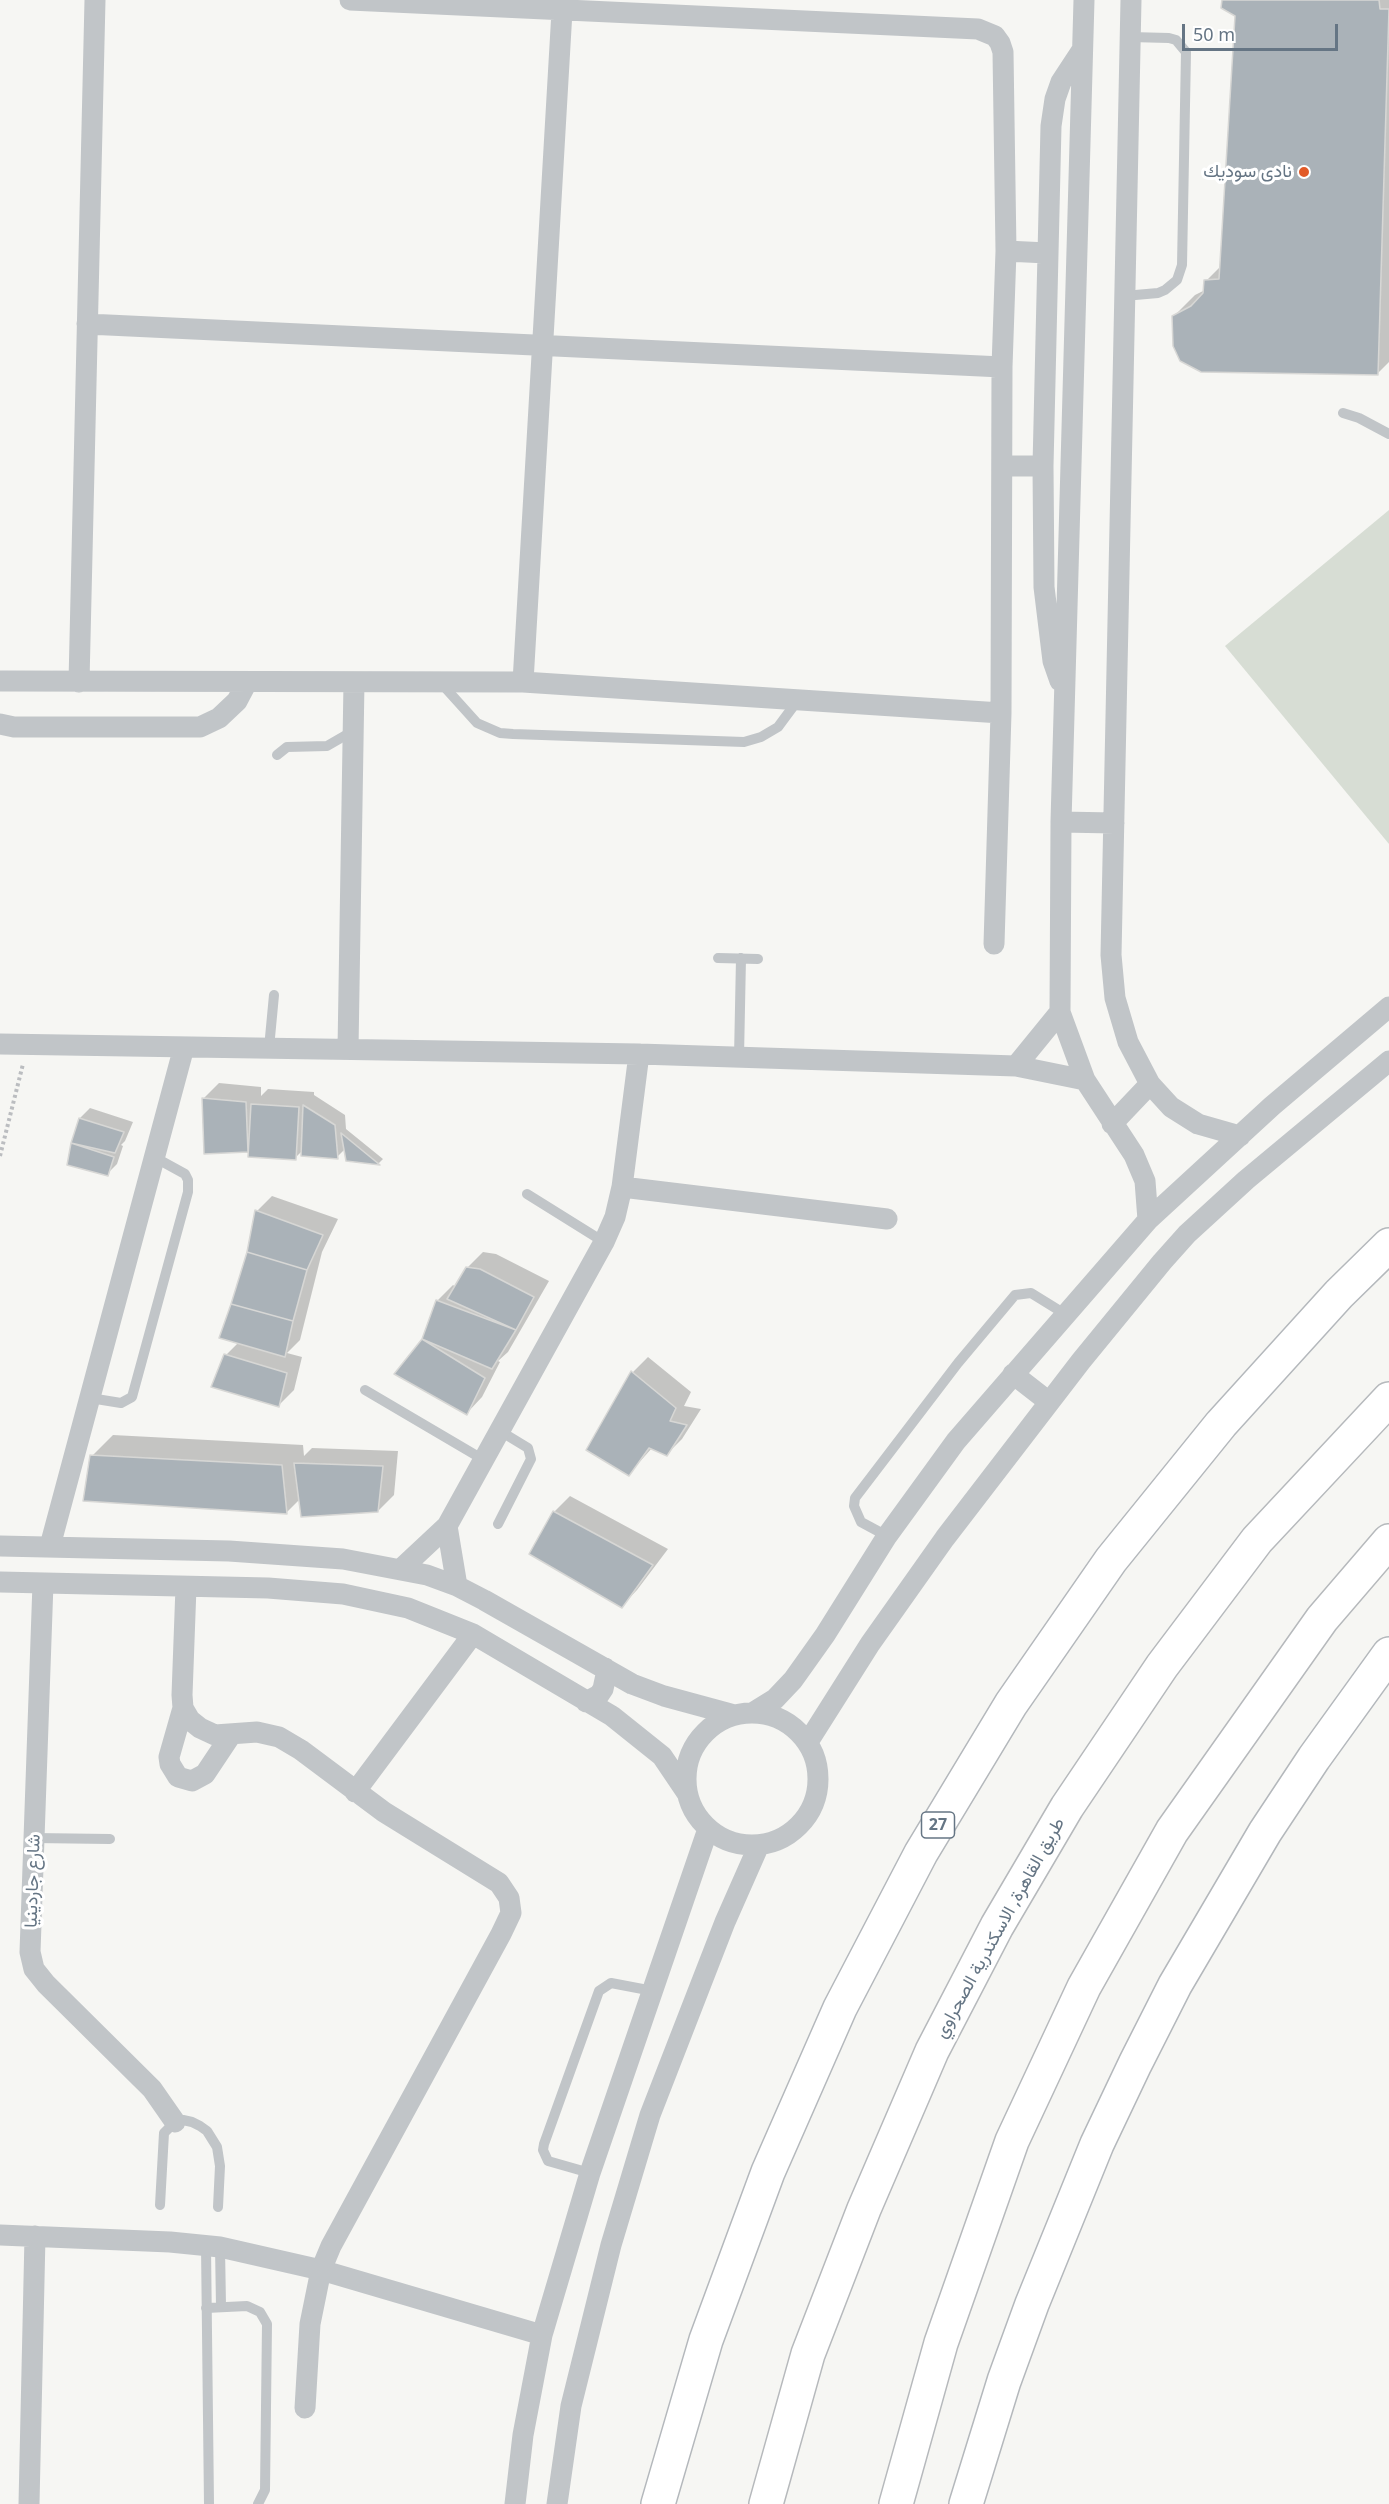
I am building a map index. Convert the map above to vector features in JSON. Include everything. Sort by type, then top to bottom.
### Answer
[{"type":"main road","name":"27","points":[[658,2504],[706,2340],[768,2172],[840,2008],[879,1930],[932,1834],[1011,1704],[1060,1631],[1138,1526],[1221,1424],[1339,1294],[1389,1245]]},
{"type":"main road","name":"طريق القاهرة, الاسكندرية الصحراوي","points":[[766,2504],[808,2354],[864,2209],[932,2051],[997,1926],[1067,1807],[1162,1666],[1257,1540],[1389,1399]]},
{"type":"main road","points":[[896,2504],[941,2343],[1012,2141],[1084,1987],[1172,1831],[1322,1619],[1389,1541]]},
{"type":"main road","points":[[966,2504],[1000,2393],[1032,2304],[1097,2144],[1135,2064],[1175,1985],[1265,1832],[1314,1758],[1389,1654]]},
{"type":"street","points":[[79,682],[95,0]]},
{"type":"street","points":[[350,0],[978,29],[988,32],[1000,43],[1003,52],[1006,251],[1002,367],[1003,466],[999,654],[1001,713],[994,944]]},
{"type":"street","points":[[1084,0],[1061,822],[1060,1012],[1085,1080],[1134,1155],[1145,1181],[1148,1220]]},
{"type":"street","points":[[1131,0],[1111,955],[1114,998],[1128,1042],[1150,1084],[1171,1107],[1198,1124],[1240,1136]]},
{"type":"street","points":[[523,682],[562,11]]},
{"type":"street","points":[[1065,694],[1053,661],[1044,587],[1047,252],[1051,126],[1055,99],[1061,82],[1082,49]]},
{"type":"street","points":[[1006,251],[1047,252]]},
{"type":"street","points":[[87,324],[1002,367]]},
{"type":"street","points":[[1003,466],[1044,466]]},
{"type":"street","points":[[0,681],[523,682],[1001,713]]},
{"type":"street","points":[[0,724],[14,727],[200,727],[219,718],[237,701],[248,682]]},
{"type":"street","points":[[348,1049],[354,682]]},
{"type":"street","points":[[1061,822],[1114,823]]},
{"type":"street","points":[[687,1793],[686,1773],[691,1754],[701,1737],[716,1723],[744,1714],[775,1699],[793,1680],[825,1635],[887,1536],[956,1441],[1148,1220],[1240,1136],[1389,1007]]},
{"type":"street","points":[[1016,1066],[1060,1012]]},
{"type":"street","points":[[0,1044],[639,1054],[1016,1066],[1085,1080]]},
{"type":"street","points":[[50,1546],[184,1047]]},
{"type":"street","points":[[400,1569],[447,1526],[604,1242],[615,1217],[622,1187],[639,1054]]},
{"type":"street","points":[[808,1742],[870,1644],[945,1538],[1088,1352],[1187,1234],[1246,1180],[1389,1061]]},
{"type":"street","points":[[1112,1124],[1150,1084]]},
{"type":"street","points":[[622,1187],[887,1219]]},
{"type":"street","points":[[1013,1374],[1049,1402]]},
{"type":"street","points":[[447,1526],[457,1586]]},
{"type":"street","points":[[0,1546],[240,1552],[343,1559],[427,1575],[457,1586],[632,1684],[664,1696],[744,1714],[770,1715],[785,1720],[808,1742],[819,1773],[817,1796],[807,1817],[790,1834],[759,1845],[732,1842],[708,1829],[694,1813],[687,1793],[662,1756],[612,1716],[473,1634],[408,1608],[343,1594],[268,1588],[0,1582]]},
{"type":"street","name":"شارع جاردينيا","points":[[43,1583],[30,1952],[34,1969],[46,1984],[152,2089],[175,2122]]},
{"type":"street","points":[[186,1587],[183,1708],[170,1756],[170,1764],[178,1777],[192,1781],[205,1774],[231,1735]]},
{"type":"street","points":[[355,1792],[473,1634]]},
{"type":"street","points":[[586,1702],[599,1695],[603,1689],[605,1668]]},
{"type":"street","points":[[183,1708],[190,1720],[215,1735],[257,1732],[279,1737],[301,1750],[355,1792],[499,1883],[509,1898],[511,1913],[337,2235],[321,2270],[310,2324],[305,2409]]},
{"type":"street","points":[[515,2504],[523,2434],[542,2336],[590,2173],[708,1829]]},
{"type":"street","points":[[557,2504],[571,2406],[611,2245],[650,2115],[709,1961],[759,1845]]},
{"type":"street","points":[[0,2235],[213,2246],[321,2270],[542,2336]]},
{"type":"street","points":[[29,2504],[35,2236]]},
{"type":"lane","points":[[1124,296],[1158,293],[1172,286],[1181,273],[1183,243],[1186,52],[1176,40],[1130,37]]},
{"type":"lane","points":[[1342,413],[1367,422],[1389,434]]},
{"type":"lane","points":[[440,682],[477,723],[500,733],[513,734],[744,742],[761,737],[778,727],[798,700]]},
{"type":"lane","points":[[277,755],[287,747],[327,746],[353,731]]},
{"type":"lane","points":[[717,958],[758,959]]},
{"type":"lane","points":[[739,1057],[741,958]]},
{"type":"lane","points":[[269,1048],[273,995]]},
{"type":"lane","points":[[90,1398],[122,1403],[132,1397],[185,1203],[189,1186],[185,1174],[154,1157]]},
{"type":"lane","points":[[527,1194],[604,1242]]},
{"type":"lane","points":[[887,1536],[861,1522],[854,1506],[855,1498],[943,1381],[1015,1295],[1031,1293],[1065,1314]]},
{"type":"lane","points":[[365,1390],[484,1460]]},
{"type":"lane","points":[[498,1524],[531,1459],[528,1448],[500,1431]]},
{"type":"lane","points":[[34,1838],[110,1839]]},
{"type":"lane","points":[[590,2173],[548,2161],[543,2150],[544,2144],[599,1991],[611,1983],[653,1991]]},
{"type":"lane","points":[[160,2205],[164,2133],[175,2122],[192,2121],[213,2139],[217,2147],[220,2166],[218,2207]]},
{"type":"lane","points":[[213,2246],[221,2306]]},
{"type":"lane","points":[[209,2504],[207,2308],[213,2246]]},
{"type":"lane","points":[[207,2308],[247,2306],[260,2312],[267,2324],[265,2490],[258,2504]]},
{"type":"path","points":[[0,1156],[27,1046]]},
{"type":"shaded area","points":[[1389,510],[1389,844],[1225,646]]},
{"type":"building","name":"نادى سوديك","points":[[1222,0],[1379,0],[1380,9],[1389,9],[1378,375],[1201,372],[1180,361],[1173,346],[1172,316],[1191,306],[1203,293],[1204,280],[1219,279],[1235,16],[1221,8]]},
{"type":"building","points":[[202,1098],[246,1102],[248,1152],[204,1154]]},
{"type":"building","points":[[251,1104],[299,1107],[296,1160],[248,1157]]},
{"type":"building","points":[[303,1105],[335,1125],[338,1159],[301,1156]]},
{"type":"building","points":[[79,1118],[124,1132],[115,1153],[71,1143]]},
{"type":"building","points":[[341,1133],[380,1165],[346,1161]]},
{"type":"building","points":[[71,1143],[114,1157],[108,1176],[67,1165]]},
{"type":"building","points":[[255,1210],[323,1235],[307,1270],[247,1252]]},
{"type":"building","points":[[247,1252],[307,1270],[293,1321],[231,1304]]},
{"type":"building","points":[[466,1267],[480,1269],[534,1297],[516,1330],[447,1299]]},
{"type":"building","points":[[436,1300],[516,1330],[492,1369],[422,1339]]},
{"type":"building","points":[[231,1304],[293,1321],[285,1357],[219,1338]]},
{"type":"building","points":[[422,1339],[485,1378],[467,1415],[394,1374]]},
{"type":"building","points":[[224,1354],[287,1373],[279,1407],[211,1387]]},
{"type":"building","points":[[631,1371],[676,1408],[670,1421],[687,1425],[667,1456],[649,1448],[629,1476],[586,1450]]},
{"type":"building","points":[[90,1455],[282,1465],[287,1514],[83,1501]]},
{"type":"building","points":[[294,1463],[383,1466],[378,1512],[301,1517]]},
{"type":"building","points":[[553,1511],[653,1565],[622,1608],[529,1554]]},
{"type":"place","name":"نادى سوديك","points":[[1304,172]]}]
